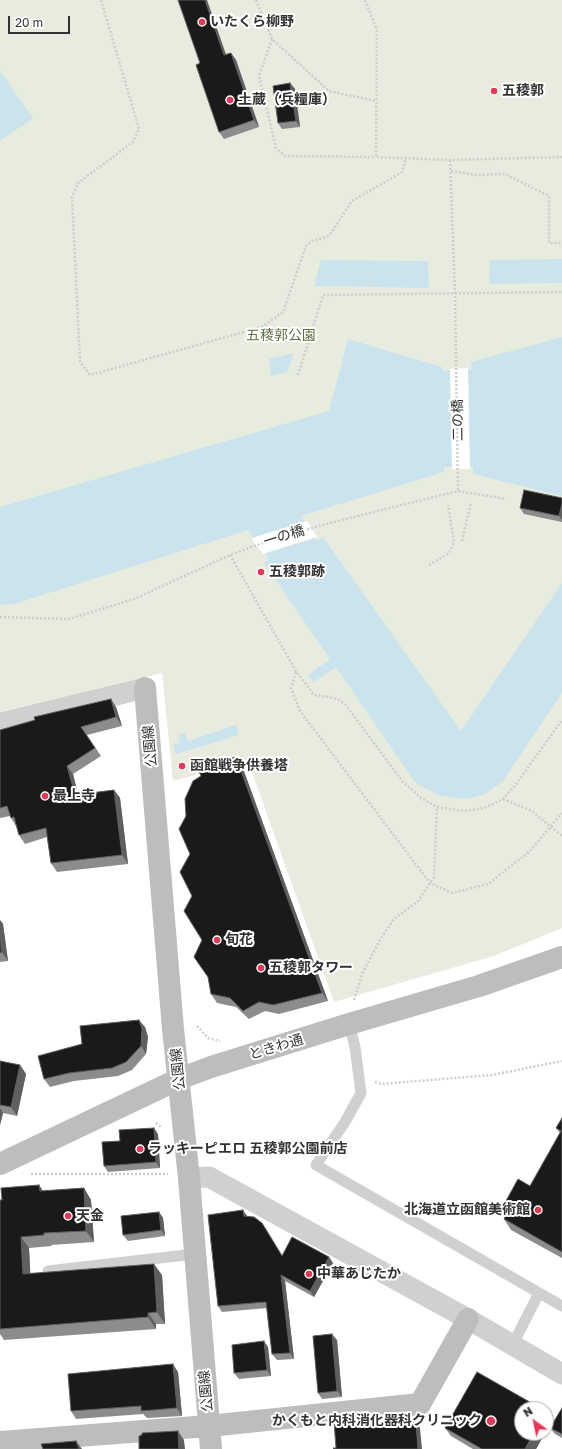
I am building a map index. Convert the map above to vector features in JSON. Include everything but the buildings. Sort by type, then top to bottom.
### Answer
[{"type":"street","points":[[0,723],[145,688]]},
{"type":"street","name":"公園線","points":[[145,688],[179,1079],[179,1176],[194,1254],[211,1449]]},
{"type":"street","name":"ときわ通","points":[[0,1164],[179,1079],[211,1067],[349,1024],[479,986],[562,958]]},
{"type":"street","points":[[179,1176],[210,1177],[468,1320],[562,1374]]},
{"type":"street","points":[[1,1439],[209,1426],[420,1404],[468,1320]]},
{"type":"lane","points":[[349,1024],[355,1047],[361,1093],[345,1122],[316,1165],[562,1306]]},
{"type":"lane","points":[[48,1271],[194,1254]]},
{"type":"lane","points":[[512,1346],[540,1293]]},
{"type":"path","points":[[101,0],[139,128],[133,142],[78,183],[72,198],[80,362],[90,375],[262,327],[283,312],[306,246],[312,241],[327,237],[352,201],[402,172],[406,158]]},
{"type":"path","points":[[256,0],[272,39],[329,91],[376,101]]},
{"type":"path","points":[[365,0],[377,30],[376,156]]},
{"type":"path","points":[[272,39],[259,76],[276,148],[285,156],[376,156],[450,160],[562,157]]},
{"type":"path","name":"二の橋","points":[[450,160],[457,370],[458,491]]},
{"type":"path","points":[[451,171],[476,175],[505,174],[549,196],[549,244],[562,243]]},
{"type":"path","points":[[298,375],[323,295],[562,292]]},
{"type":"path","points":[[458,491],[506,499]]},
{"type":"path","name":"一の橋","points":[[0,617],[69,619],[134,599],[230,555],[251,547],[318,526],[458,491]]},
{"type":"path","points":[[462,541],[471,503]]},
{"type":"path","points":[[429,565],[449,553],[454,542],[448,505]]},
{"type":"path","points":[[230,555],[296,672],[314,696],[329,697],[346,705],[402,781],[421,798],[437,807],[464,811],[484,808],[503,799],[514,787],[562,720]]},
{"type":"path","points":[[296,672],[291,688],[300,711],[430,883],[452,894],[488,884],[529,852],[562,813]]},
{"type":"path","points":[[503,799],[532,811],[562,836]]},
{"type":"path","points":[[353,1003],[363,972],[380,940],[394,919],[418,901],[434,877],[437,807]]},
{"type":"path","points":[[359,1077],[381,1084],[492,1075],[562,1061]]},
{"type":"path","points":[[22,1154],[30,1174],[179,1176]]},
{"type":"green space","name":"五稜郭公園","points":[[0,0],[562,0],[562,928],[494,956],[334,1002],[248,761],[173,781],[162,673],[0,712]]},
{"type":"water","points":[[0,71],[33,118],[0,141]]},
{"type":"water","points":[[562,259],[562,283],[489,284],[490,260]]},
{"type":"water","points":[[321,260],[428,261],[429,288],[314,286]]},
{"type":"water","points":[[562,337],[562,496],[473,474],[473,467],[444,467],[444,472],[301,516],[317,541],[323,537],[461,731],[562,583],[562,693],[503,781],[484,795],[463,799],[441,796],[421,786],[414,781],[336,667],[314,682],[308,675],[330,659],[264,563],[269,559],[248,530],[14,604],[0,605],[0,507],[329,411],[348,339],[442,367],[443,371],[472,369],[471,362]]},
{"type":"water","points":[[294,353],[287,372],[271,376],[269,359]]},
{"type":"water","points":[[236,725],[239,735],[176,754],[173,745],[180,743],[178,735],[185,733],[188,741]]},
{"type":"pier","points":[[468,368],[470,469],[452,469],[450,369]]},
{"type":"pier","points":[[307,521],[317,537],[263,554],[253,541],[252,538]]},
{"type":"place","name":"いたくら柳野","points":[[202,22]]},
{"type":"place","name":"五稜郭","points":[[494,91]]},
{"type":"place","name":"土蔵（兵糧庫）","points":[[230,100]]},
{"type":"place","name":"五稜郭跡","points":[[261,572]]},
{"type":"place","name":"函館戦争供養塔","points":[[182,766]]},
{"type":"place","name":"最上寺","points":[[45,796]]},
{"type":"place","name":"旬花","points":[[217,940]]},
{"type":"place","name":"五稜郭タワー","points":[[261,968]]},
{"type":"place","name":"ラッキーピエロ 五稜郭公園前店","points":[[140,1149]]},
{"type":"place","name":"北海道立函館美術館","points":[[538,1210]]},
{"type":"place","name":"天金","points":[[68,1216]]},
{"type":"place","name":"中華あじたか","points":[[309,1274]]},
{"type":"place","name":"かくもと内科消化器科クリニック","points":[[491,1421]]}]
